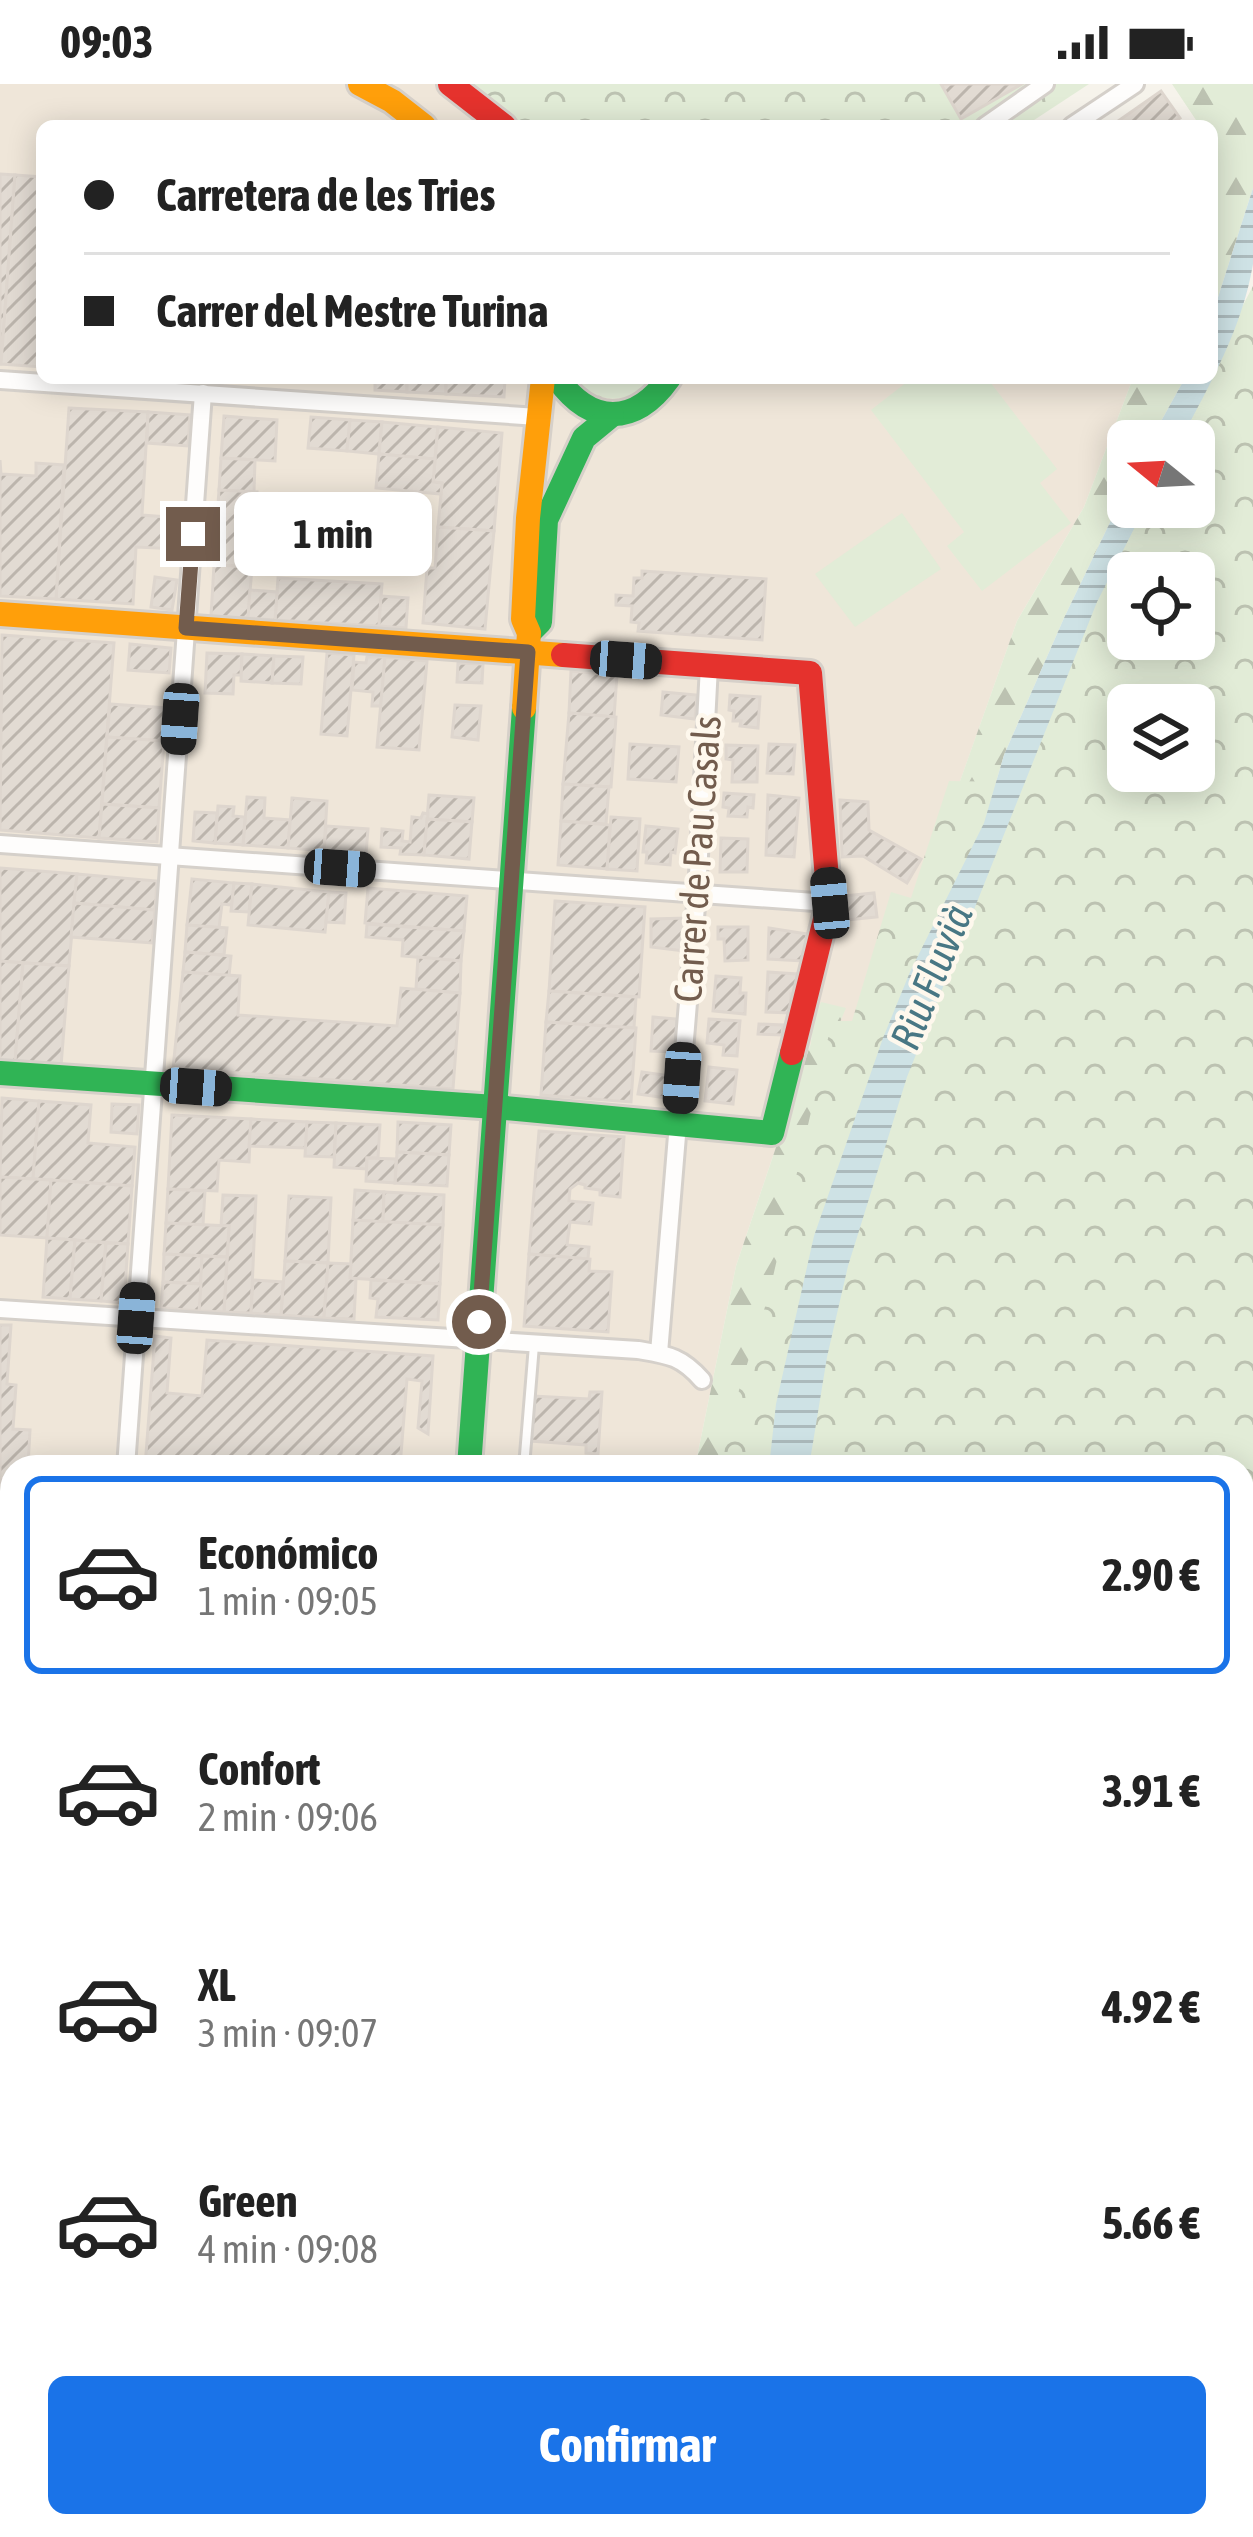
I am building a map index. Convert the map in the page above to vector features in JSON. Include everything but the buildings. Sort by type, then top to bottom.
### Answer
[{"type":"street","points":[[360,84],[416,120]]},
{"type":"street","points":[[450,84],[496,120]]},
{"type":"street","points":[[994,120],[1045,84]]},
{"type":"street","points":[[1081,120],[1135,84]]},
{"type":"street","points":[[0,380],[36,382]]},
{"type":"street","points":[[62,384],[538,417]]},
{"type":"street","points":[[470,1455],[528,643],[523,619],[528,518],[542,384]]},
{"type":"street","points":[[562,384],[575,402],[612,415],[650,402],[666,384]]},
{"type":"street","points":[[127,1455],[203,393]]},
{"type":"street","points":[[528,643],[540,622],[546,520],[584,438],[612,415]]},
{"type":"street","points":[[0,614],[186,628],[528,643],[710,666],[810,673],[830,903],[772,1133],[0,1073]]},
{"type":"street","name":"Carrer de Pau Casals","points":[[659,1353],[697,894],[710,666]]},
{"type":"street","points":[[0,844],[830,903]]},
{"type":"street","points":[[0,1310],[659,1353],[688,1364],[702,1380]]},
{"type":"lane","points":[[525,1455],[534,1345]]},
{"type":"shaded area","points":[[0,84],[472,84],[514,120],[36,120],[36,384],[1131,384],[1117,420],[1107,420],[1107,446],[1084,507],[1017,621],[876,1018],[846,1042],[812,1025],[811,1043],[736,1266],[697,1455],[0,1455]]},
{"type":"green space","points":[[472,84],[1089,84],[1034,120],[514,120]]},
{"type":"green space","points":[[1172,84],[1253,84],[1253,188],[1218,297],[1218,120],[1196,120]]},
{"type":"green space","points":[[1253,286],[1253,1455],[719,1455],[769,1294],[832,1021],[852,1021],[891,892],[911,898],[949,781],[1011,782],[1107,572],[1107,660],[1215,660],[1215,552],[1116,552],[1127,528],[1215,528],[1215,420],[1185,420],[1208,384],[1218,384],[1218,353]]},
{"type":"green space","points":[[580,384],[646,384],[633,394],[613,399]]},
{"type":"green space","points":[[904,384],[992,384],[1057,469],[1040,483],[1071,523],[982,591],[947,546],[964,532],[871,410]]},
{"type":"green space","points":[[1131,384],[1182,384],[1162,420],[1117,420]]},
{"type":"green space","points":[[1107,446],[1107,528],[1004,755],[773,1455],[697,1455],[736,1266],[811,1043],[812,1025],[821,1002],[846,1008],[833,1039],[876,1017],[1017,621],[1084,507]]},
{"type":"green space","points":[[902,513],[941,569],[855,627],[815,574]]},
{"type":"water","points":[[1253,188],[1253,264],[1233,334],[1218,366],[1218,297]]},
{"type":"water","points":[[1182,384],[1209,384],[1191,420],[1162,420]]},
{"type":"water","name":"Riu Fluvià","points":[[1107,528],[1134,528],[1122,552],[1107,552],[1107,582],[907,1077],[848,1266],[811,1455],[770,1455],[776,1404],[814,1236],[883,1038],[910,972],[984,823],[1004,755]]},
{"type":"traffic: fast","points":[[562,384],[584,405],[613,414],[642,405],[664,384]]},
{"type":"traffic: fast","points":[[529,633],[540,622],[546,520],[584,438],[612,415]]},
{"type":"traffic: fast","points":[[470,1455],[524,708]]},
{"type":"traffic: fast","points":[[0,1073],[495,1107],[772,1133],[792,1053]]},
{"type":"traffic: slow","points":[[360,84],[416,120]]},
{"type":"traffic: slow","points":[[524,708],[528,518],[542,384]]},
{"type":"traffic: slow","points":[[0,614],[563,655]]},
{"type":"traffic: jam","points":[[450,84],[496,120]]},
{"type":"traffic: jam","points":[[563,655],[810,673],[829,903],[792,1053]]},
{"type":"route","points":[[193,534],[186,628],[528,652],[479,1322]]}]
